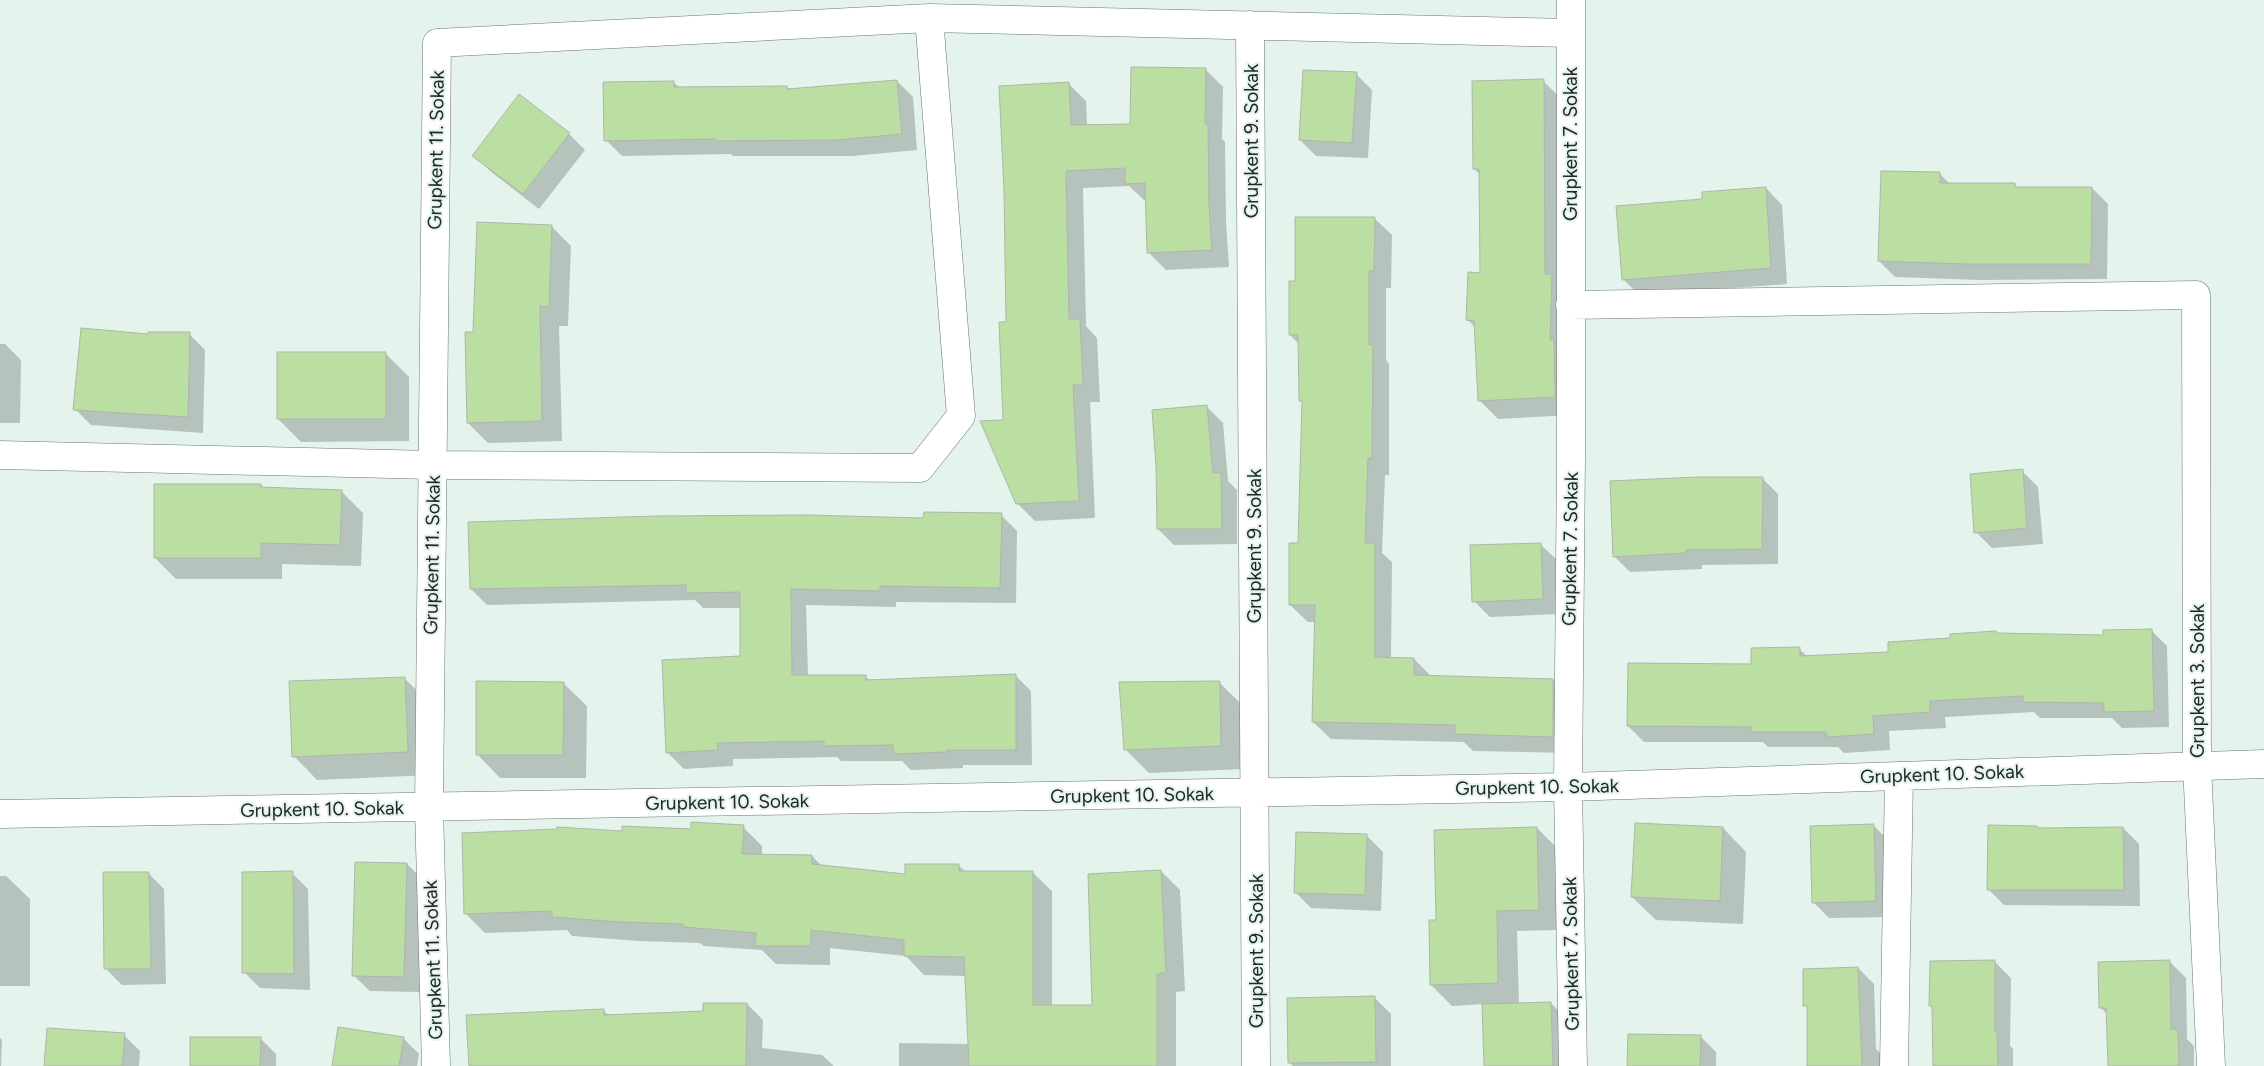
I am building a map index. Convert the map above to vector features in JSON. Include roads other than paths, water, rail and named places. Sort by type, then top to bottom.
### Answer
[{"type":"street","name":"Grupkent 7. Sokak","points":[[1571,0],[1571,456],[1568,787],[1573,1066]]},
{"type":"street","points":[[0,455],[433,466],[920,468],[961,416],[928,18],[1108,11],[1250,25],[1571,33]]},
{"type":"street","name":"Grupkent 11. Sokak","points":[[436,1066],[429,808],[437,43],[928,18]]},
{"type":"street","name":"Grupkent 9. Sokak","points":[[1250,25],[1256,793],[1256,1066]]},
{"type":"street","name":"Grupkent 3. Sokak","points":[[1570,305],[2196,295],[2197,765],[2211,1066]]},
{"type":"street","name":"Grupkent 10. Sokak","points":[[0,814],[1568,787],[2264,764]]},
{"type":"street","points":[[1894,1066],[1899,776]]}]
